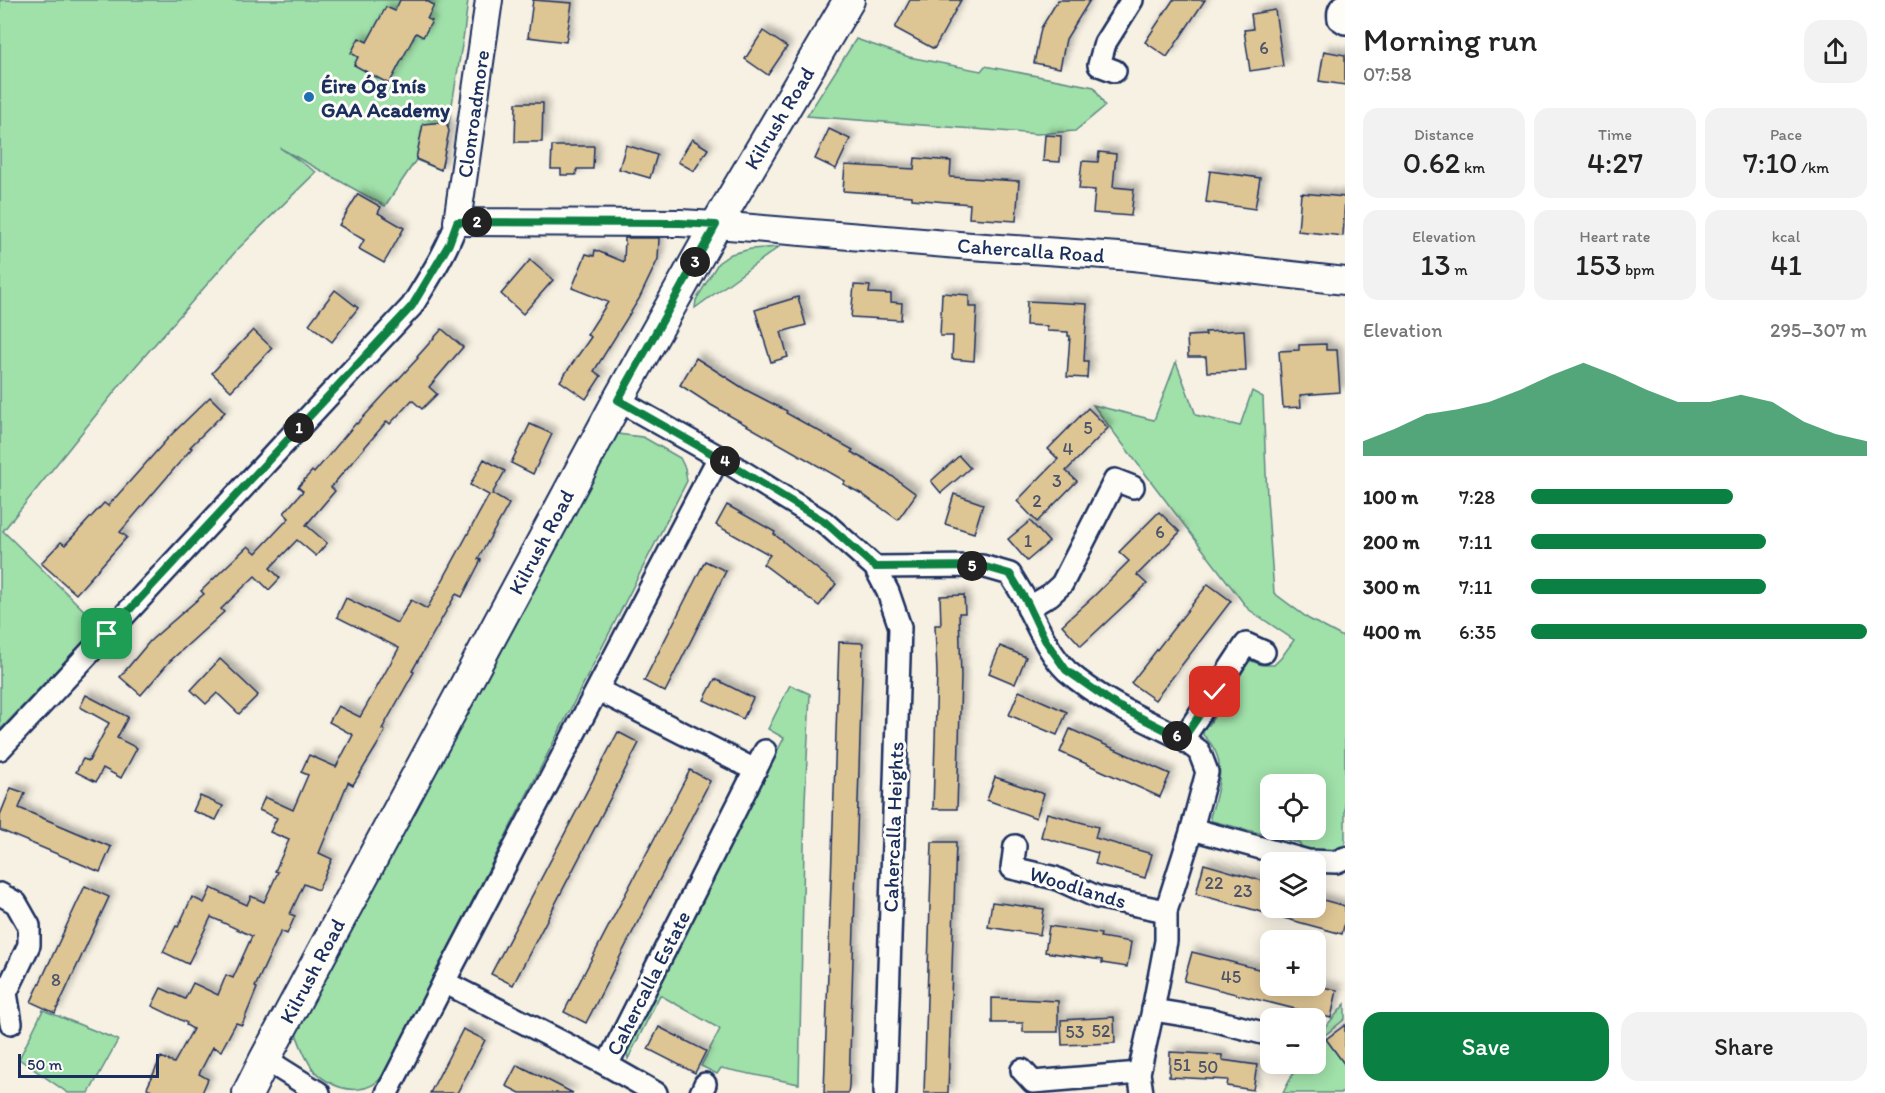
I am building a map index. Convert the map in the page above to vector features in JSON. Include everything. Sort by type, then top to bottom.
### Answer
[{"type":"main road","name":"Kilrush Road","points":[[248,1093],[618,400],[716,225],[849,0]]},
{"type":"street","name":"Clonroadmore","points":[[457,222],[489,0]]},
{"type":"street","points":[[1115,70],[1099,65],[1105,43],[1132,0]]},
{"type":"street","points":[[1345,5],[1338,13],[1339,19],[1345,23]]},
{"type":"street","points":[[0,749],[412,306],[444,254],[457,222],[716,225]]},
{"type":"street","name":"Cahercalla Road","points":[[716,225],[1133,257],[1345,281]]},
{"type":"street","points":[[618,400],[825,522],[875,567],[982,566],[1010,574],[1027,602],[1045,640],[1066,670],[1116,705],[1183,739],[1198,751],[1207,772],[1166,911],[1166,941],[1140,1083],[1033,1082],[1022,1070]]},
{"type":"street","points":[[387,1093],[718,457]]},
{"type":"street","points":[[1029,608],[1050,596],[1062,584],[1114,480],[1133,487]]},
{"type":"street","name":"Cahercalla Heights","points":[[875,567],[888,592],[900,627],[885,1093]]},
{"type":"street","points":[[1183,739],[1246,644],[1264,652]]},
{"type":"street","name":"Cahercalla Estate","points":[[444,982],[607,1065],[760,761],[598,690]]},
{"type":"street","points":[[1192,829],[1308,861],[1336,862],[1345,858]]},
{"type":"street","name":"Woodlands","points":[[1015,846],[1012,868],[1055,878],[1097,897],[1166,911]]},
{"type":"street","points":[[0,894],[16,903],[29,926],[29,945],[6,993],[11,1023]]},
{"type":"street","points":[[1153,1010],[1209,1018],[1260,1032]]},
{"type":"street","points":[[265,1059],[319,1093]]},
{"type":"street","points":[[607,1065],[656,1093]]},
{"type":"green space","points":[[0,0],[468,0],[441,170],[416,160],[385,206],[280,148],[316,172],[237,250],[128,375],[3,531],[99,625],[0,730]]},
{"type":"green space","points":[[856,39],[909,57],[981,71],[985,66],[1094,87],[1105,106],[1075,131],[1037,134],[807,116]]},
{"type":"green space","points":[[779,247],[695,308],[696,300],[718,263],[731,254],[751,249]]},
{"type":"green space","points":[[1176,362],[1196,415],[1240,426],[1252,391],[1263,397],[1274,593],[1309,619],[1345,638],[1345,847],[1335,851],[1306,852],[1299,843],[1287,840],[1326,840],[1326,774],[1260,774],[1260,833],[1212,821],[1210,817],[1220,774],[1216,753],[1203,735],[1204,725],[1209,725],[1244,669],[1242,660],[1244,658],[1262,665],[1274,665],[1294,640],[1248,609],[1093,405],[1154,420]]},
{"type":"green space","points":[[617,434],[643,437],[680,458],[685,468],[687,481],[383,1076],[371,1086],[364,1088],[349,1089],[334,1085],[314,1071],[295,1031],[609,442]]},
{"type":"green space","points":[[790,685],[810,694],[805,801],[799,1084],[721,1068],[717,1074],[701,1066],[720,1029],[660,995],[628,1059],[626,1048],[628,1041],[784,738],[768,729]]},
{"type":"green space","points":[[1345,1004],[1345,1019],[1326,1034],[1326,1026]]},
{"type":"green space","points":[[43,1010],[118,1040],[89,1093],[68,1093],[19,1059]]},
{"type":"green space","points":[[1326,1039],[1345,1065],[1345,1093],[1283,1093],[1293,1074],[1326,1074]]},
{"type":"building","points":[[400,0],[425,0],[434,5],[427,19],[432,21],[423,37],[416,33],[389,84],[354,65],[358,57],[351,53],[359,38],[367,42],[386,7],[395,11]]},
{"type":"building","points":[[533,0],[572,3],[566,42],[528,37]]},
{"type":"building","points":[[910,0],[961,0],[934,49],[895,28]]},
{"type":"building","points":[[1058,0],[1090,0],[1066,39],[1060,68],[1034,63],[1041,28]]},
{"type":"building","points":[[1173,0],[1205,0],[1167,57],[1145,42]]},
{"type":"building","points":[[1275,10],[1283,66],[1250,71],[1244,30],[1253,29],[1251,14]]},
{"type":"building","points":[[763,31],[787,47],[768,75],[745,59]]},
{"type":"building","points":[[1324,51],[1345,55],[1345,85],[1319,81]]},
{"type":"building","points":[[516,103],[543,103],[542,142],[515,142]]},
{"type":"building","points":[[446,122],[449,131],[441,170],[416,159],[423,124]]},
{"type":"building","points":[[829,129],[850,139],[836,169],[815,159]]},
{"type":"building","points":[[1045,135],[1061,136],[1060,162],[1043,161]]},
{"type":"building","points":[[692,139],[708,149],[694,171],[678,162]]},
{"type":"building","points":[[626,145],[657,155],[650,178],[619,169]]},
{"type":"building","points":[[552,146],[594,146],[593,169],[577,169],[576,175],[561,175],[561,169],[551,169]]},
{"type":"building","points":[[1099,152],[1116,154],[1113,187],[1134,189],[1131,216],[1093,213],[1095,190],[1079,189],[1082,161],[1098,162]]},
{"type":"building","points":[[915,158],[951,161],[950,177],[1019,181],[1016,221],[969,218],[970,204],[912,199],[912,196],[843,191],[845,165],[914,169]]},
{"type":"building","points":[[1210,171],[1260,178],[1255,209],[1206,202]]},
{"type":"building","points":[[1301,193],[1345,197],[1343,236],[1298,231]]},
{"type":"building","points":[[358,194],[381,207],[378,213],[404,228],[384,263],[359,249],[364,240],[339,225]]},
{"type":"building","points":[[625,238],[659,238],[658,259],[639,299],[594,371],[601,376],[586,399],[560,381],[591,337],[587,335],[608,302],[572,288],[586,254],[594,256],[595,250],[624,262]]},
{"type":"building","points":[[530,260],[553,280],[523,314],[501,294]]},
{"type":"building","points":[[854,285],[870,286],[869,293],[891,294],[891,302],[902,303],[901,320],[851,317]]},
{"type":"building","points":[[335,290],[358,308],[332,342],[309,324]]},
{"type":"building","points":[[942,293],[969,295],[969,307],[977,307],[974,361],[952,359],[953,336],[940,336]]},
{"type":"building","points":[[798,297],[806,325],[781,332],[788,357],[771,362],[755,310]]},
{"type":"building","points":[[1027,301],[1087,304],[1084,361],[1088,361],[1087,378],[1067,377],[1070,336],[1068,332],[1047,331],[1047,326],[1026,325]]},
{"type":"building","points":[[442,329],[463,347],[429,387],[437,394],[422,409],[412,400],[390,424],[387,421],[331,487],[335,491],[306,525],[327,543],[316,556],[297,540],[270,568],[280,578],[269,590],[255,576],[221,609],[224,612],[170,661],[141,695],[120,677],[150,641],[204,594],[201,591],[248,546],[256,553],[289,518],[284,513],[303,491],[298,487],[312,471],[314,473],[356,423],[418,358]]},
{"type":"building","points":[[253,330],[272,348],[231,391],[212,373]]},
{"type":"building","points":[[1244,330],[1246,371],[1207,372],[1206,357],[1188,357],[1187,336],[1206,335],[1205,332]]},
{"type":"building","points":[[1326,344],[1326,350],[1337,350],[1340,392],[1300,395],[1301,407],[1283,408],[1279,351],[1299,350],[1299,345]]},
{"type":"building","points":[[696,358],[746,390],[853,450],[851,452],[885,471],[916,494],[898,520],[862,494],[843,484],[845,481],[680,385]]},
{"type":"building","points":[[210,397],[225,412],[190,447],[192,448],[120,532],[127,537],[76,594],[41,563],[61,542],[65,545],[104,503],[108,506],[170,436]]},
{"type":"building","points":[[1088,408],[1108,428],[1066,471],[1077,481],[1037,522],[1017,501],[1058,459],[1048,449]]},
{"type":"building","points":[[530,424],[552,434],[533,474],[511,463]]},
{"type":"building","points":[[959,456],[970,468],[941,493],[931,481]]},
{"type":"building","points":[[484,459],[505,471],[492,494],[509,504],[478,559],[481,560],[462,597],[456,594],[412,671],[414,672],[382,729],[385,731],[376,747],[353,785],[348,782],[319,853],[332,859],[318,890],[304,884],[290,914],[295,916],[287,934],[281,931],[255,987],[257,988],[242,1025],[236,1023],[221,1051],[213,1047],[199,1074],[208,1079],[202,1093],[157,1093],[147,1088],[161,1057],[174,1063],[193,1029],[186,1025],[187,1023],[152,1006],[161,988],[185,999],[193,983],[218,995],[226,975],[233,978],[252,936],[211,917],[188,964],[163,952],[192,897],[204,903],[211,888],[247,905],[251,896],[264,902],[289,840],[270,832],[277,818],[259,810],[265,797],[293,810],[308,775],[301,772],[309,755],[336,767],[353,735],[329,722],[338,706],[360,717],[399,648],[337,617],[346,598],[397,623],[411,600],[427,609],[489,495],[470,485]]},
{"type":"building","points":[[954,494],[983,504],[974,533],[945,524]]},
{"type":"building","points":[[727,505],[775,532],[774,534],[836,584],[819,606],[763,564],[770,555],[716,525]]},
{"type":"building","points":[[1159,512],[1180,532],[1137,575],[1147,584],[1081,646],[1062,625],[1129,561],[1119,552]]},
{"type":"building","points":[[1030,521],[1049,542],[1027,561],[1008,539]]},
{"type":"building","points":[[705,561],[726,571],[665,692],[644,681]]},
{"type":"building","points":[[1208,584],[1231,601],[1155,700],[1131,683]]},
{"type":"building","points":[[964,595],[965,613],[959,613],[961,677],[957,809],[933,809],[937,673],[935,625],[941,625],[940,596]]},
{"type":"building","points":[[839,642],[863,643],[849,1086],[848,1093],[824,1093]]},
{"type":"building","points":[[1000,646],[1026,657],[1015,684],[989,673]]},
{"type":"building","points":[[220,659],[258,695],[239,714],[217,693],[206,704],[191,690]]},
{"type":"building","points":[[715,679],[753,698],[743,719],[704,700]]},
{"type":"building","points":[[1019,691],[1067,712],[1057,735],[1009,715]]},
{"type":"building","points":[[86,695],[128,717],[117,738],[137,748],[121,778],[103,768],[96,782],[76,772],[83,759],[89,761],[109,723],[80,707]]},
{"type":"building","points":[[1070,729],[1170,774],[1160,797],[1060,752]]},
{"type":"building","points":[[618,732],[639,743],[513,985],[491,974]]},
{"type":"building","points":[[690,770],[710,781],[586,1023],[564,1012]]},
{"type":"building","points":[[995,777],[1044,794],[1036,818],[987,800]]},
{"type":"building","points":[[11,788],[25,793],[19,808],[111,847],[100,872],[0,830],[0,815]]},
{"type":"building","points":[[200,796],[223,806],[216,820],[193,811]]},
{"type":"building","points":[[1047,813],[1098,827],[1095,838],[1152,854],[1145,878],[1095,864],[1098,853],[1041,837]]},
{"type":"building","points":[[932,842],[956,842],[948,1093],[924,1093]]},
{"type":"building","points":[[1204,864],[1260,880],[1260,912],[1196,894]]},
{"type":"building","points":[[85,886],[109,897],[55,1013],[31,1002]]},
{"type":"building","points":[[1326,901],[1345,906],[1342,934],[1284,918],[1326,918]]},
{"type":"building","points":[[992,902],[1044,909],[1040,935],[988,927]]},
{"type":"building","points":[[1049,926],[1101,934],[1100,937],[1131,942],[1127,967],[1102,963],[1102,960],[1045,952]]},
{"type":"building","points":[[1192,952],[1260,969],[1260,996],[1326,996],[1326,988],[1337,990],[1331,1018],[1326,1017],[1326,1008],[1291,1008],[1184,981]]},
{"type":"building","points":[[992,998],[1058,1001],[1058,1032],[1023,1032],[1023,1023],[992,1023]]},
{"type":"building","points":[[1114,1017],[1115,1043],[1062,1045],[1061,1020]]},
{"type":"building","points":[[1345,1025],[1345,1065],[1326,1039]]},
{"type":"building","points":[[659,1027],[706,1051],[695,1073],[648,1049]]},
{"type":"building","points":[[463,1029],[485,1040],[457,1093],[430,1093]]},
{"type":"building","points":[[1170,1052],[1222,1055],[1222,1060],[1257,1065],[1253,1090],[1227,1086],[1228,1080],[1169,1077]]},
{"type":"building","points":[[517,1065],[573,1093],[520,1093],[506,1086]]},
{"type":"place","name":"Éire Óg Inís GAA Academy","points":[[309,97]]},
{"type":"route","points":[[107,634],[412,306],[439,263],[457,222],[680,223],[716,225],[618,400],[825,522],[875,567],[982,566],[1010,574],[1027,602],[1045,640],[1066,670],[1116,705],[1183,739],[1215,692]]}]
